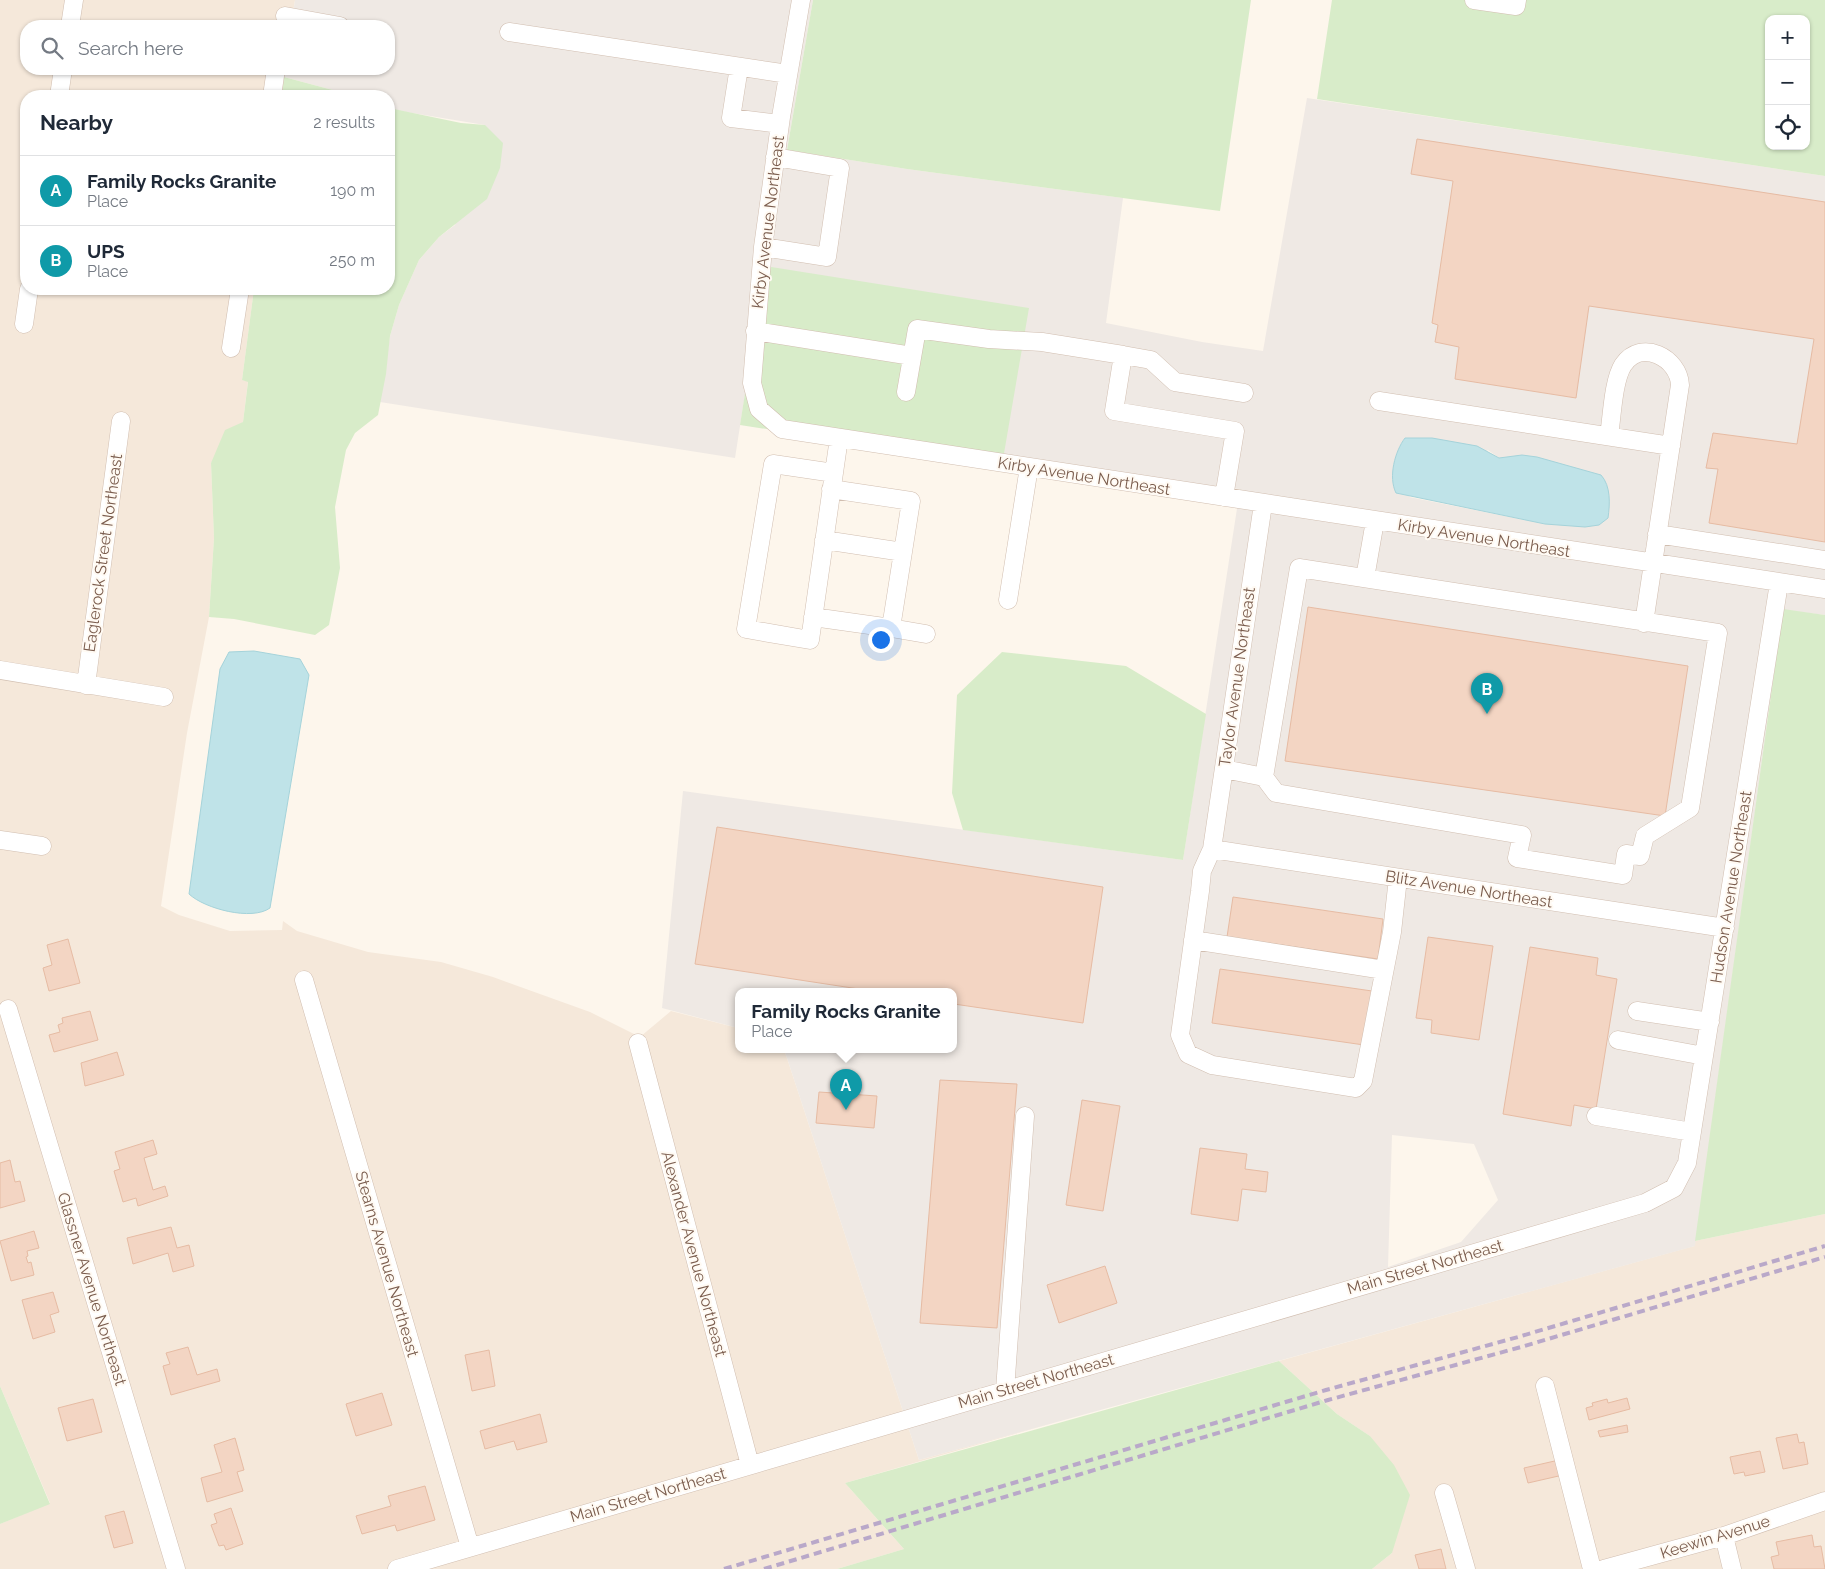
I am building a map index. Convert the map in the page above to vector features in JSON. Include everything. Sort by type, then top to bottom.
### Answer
[{"type":"street","points":[[71,20],[74,0]]},
{"type":"street","name":"Kirby Avenue Northeast","points":[[801,0],[780,124],[763,246],[752,382],[760,409],[782,430],[1825,589]]},
{"type":"street","points":[[1474,0],[1516,6],[1517,0]]},
{"type":"street","points":[[285,14],[312,20]]},
{"type":"street","points":[[509,32],[788,74]]},
{"type":"street","points":[[739,67],[731,118],[780,124]]},
{"type":"street","points":[[60,90],[62,75]]},
{"type":"street","points":[[273,90],[275,75]]},
{"type":"street","points":[[763,246],[827,256],[840,168],[775,157]]},
{"type":"street","points":[[24,324],[28,295]]},
{"type":"street","points":[[231,348],[239,295]]},
{"type":"street","points":[[906,392],[917,329],[989,339],[1042,342],[1151,360],[1175,382],[1244,393]]},
{"type":"street","points":[[755,331],[912,356]]},
{"type":"street","points":[[1609,436],[1619,374],[1624,364],[1632,357],[1641,353],[1651,352],[1668,359],[1680,376],[1644,623]]},
{"type":"street","points":[[1123,355],[1114,411],[1235,431],[1224,497]]},
{"type":"street","points":[[1379,401],[1671,446]]},
{"type":"street","name":"Eaglerock Street Northeast","points":[[86,685],[121,421]]},
{"type":"street","points":[[839,438],[832,481],[810,640],[746,629],[773,464],[832,481],[911,501],[891,628]]},
{"type":"street","points":[[1008,600],[1029,467]]},
{"type":"street","name":"Taylor Avenue Northeast","points":[[1263,504],[1212,849],[1202,871],[1180,1035],[1188,1054],[1212,1065],[1356,1088],[1363,1081],[1384,970]]},
{"type":"street","points":[[1366,578],[1375,521]]},
{"type":"street","points":[[1658,534],[1825,560]]},
{"type":"street","points":[[824,540],[903,552]]},
{"type":"street","points":[[1224,769],[1264,777],[1276,793],[1522,835],[1517,858],[1623,874],[1626,854],[1640,856],[1645,836],[1690,808],[1718,633],[1299,568],[1264,777]]},
{"type":"street","name":"Hudson Avenue Northeast","points":[[1674,1188],[1687,1163],[1779,583]]},
{"type":"street","points":[[813,617],[926,634]]},
{"type":"street","points":[[0,670],[164,697]]},
{"type":"street","points":[[0,840],[42,846]]},
{"type":"street","name":"Blitz Avenue Northeast","points":[[1212,849],[1725,928]]},
{"type":"street","points":[[1193,940],[1384,970],[1398,878]]},
{"type":"street","name":"Stearns Avenue Northeast","points":[[304,980],[470,1547]]},
{"type":"street","name":"Glassner Avenue Northeast","points":[[8,1009],[176,1569]]},
{"type":"street","points":[[1637,1011],[1710,1022]]},
{"type":"street","points":[[1618,1040],[1704,1056]]},
{"type":"street","name":"Alexander Avenue Northeast","points":[[638,1043],[750,1465]]},
{"type":"street","points":[[1005,1390],[1025,1116]]},
{"type":"street","points":[[1596,1116],[1692,1132]]},
{"type":"street","name":"Main Street Northeast","points":[[397,1569],[1645,1203],[1674,1188]]},
{"type":"street","points":[[1545,1386],[1592,1569]]},
{"type":"street","points":[[1444,1493],[1466,1569]]},
{"type":"street","name":"Keewin Avenue","points":[[1604,1569],[1724,1536],[1825,1501]]},
{"type":"street","points":[[1724,1536],[1732,1569]]},
{"type":"shaded area","points":[[0,0],[295,0],[292,20],[20,20],[20,75],[284,75],[283,90],[20,90],[20,295],[253,295],[242,380],[248,381],[243,422],[211,463],[214,538],[209,617],[187,733],[161,906],[179,915],[230,931],[282,930],[283,921],[297,931],[368,952],[441,962],[493,977],[590,1012],[640,1037],[671,1011],[735,1027],[735,1053],[785,1053],[919,1460],[1066,1419],[845,1483],[904,1549],[837,1569],[0,1569],[0,1524],[50,1503],[0,1386]]},
{"type":"shaded area","points":[[295,0],[813,0],[787,150],[907,169],[1123,198],[1106,323],[1202,342],[1263,351],[1307,98],[1825,176],[1825,615],[1783,610],[1695,1246],[919,1460],[785,1053],[957,1053],[957,988],[735,988],[735,1027],[662,1008],[683,791],[1183,860],[1240,489],[1002,465],[765,266],[735,458],[380,402],[390,336],[399,305],[419,260],[439,237],[455,225],[485,125],[395,110],[395,90],[333,90],[284,77],[284,75],[395,75],[395,20],[292,20]],"holes":[[[1488,450],[1499,458],[1545,524],[1409,497]],[[1392,1135],[1474,1144],[1498,1200],[1461,1242],[1388,1267]]]},
{"type":"shaded area","points":[[1825,1214],[1825,1569],[1372,1569],[1392,1553],[1370,1436],[1337,1414],[1279,1361],[1694,1246],[1695,1241]]},
{"type":"green space","points":[[813,0],[1251,0],[1220,211],[907,169],[787,150]]},
{"type":"green space","points":[[1332,0],[1825,0],[1825,176],[1317,99]]},
{"type":"green space","points":[[284,77],[333,90],[283,90]]},
{"type":"green space","points":[[395,109],[461,123],[485,125],[503,143],[500,168],[487,199],[439,237],[419,260],[399,305],[390,336],[386,374],[378,415],[355,433],[346,450],[335,507],[340,568],[329,625],[315,635],[234,619],[209,617],[214,538],[211,463],[225,430],[243,422],[248,382],[242,380],[253,295],[395,295]]},
{"type":"green space","points":[[765,266],[1029,308],[1002,465],[740,425]]},
{"type":"green space","points":[[1783,609],[1825,615],[1825,1214],[1695,1241]]},
{"type":"green space","points":[[1002,652],[1126,666],[1206,714],[1183,860],[963,830],[952,793],[957,695]]},
{"type":"green space","points":[[1279,1361],[1337,1414],[1370,1436],[1394,1465],[1410,1495],[1392,1553],[1372,1569],[837,1569],[904,1549],[845,1483]]},
{"type":"green space","points":[[0,1386],[50,1504],[0,1524]]},
{"type":"water","points":[[1405,438],[1432,438],[1477,446],[1499,458],[1522,455],[1537,457],[1601,475],[1607,484],[1608,490],[1608,518],[1599,525],[1585,527],[1545,524],[1396,493],[1393,479],[1394,464],[1398,450]]},
{"type":"water","points":[[254,651],[300,659],[309,675],[270,908],[262,912],[241,913],[206,904],[189,894],[220,669],[229,652]]},
{"type":"building","points":[[1417,139],[1825,202],[1825,542],[1709,523],[1718,469],[1706,468],[1713,433],[1797,444],[1814,339],[1589,306],[1576,398],[1455,379],[1459,347],[1435,342],[1438,325],[1432,323],[1453,181],[1411,174]]},
{"type":"building","points":[[1308,607],[1688,666],[1665,816],[1285,761]]},
{"type":"building","points":[[717,827],[1103,887],[1083,1023],[957,1004],[957,988],[852,988],[695,964]]},
{"type":"building","points":[[1233,897],[1383,919],[1378,959],[1227,937]]},
{"type":"building","points":[[1428,937],[1493,946],[1479,1040],[1431,1033],[1432,1020],[1416,1018]]},
{"type":"building","points":[[68,939],[80,983],[49,991],[43,968],[52,965],[47,945]]},
{"type":"building","points":[[1530,947],[1598,958],[1596,975],[1617,979],[1596,1109],[1574,1105],[1571,1126],[1503,1114]]},
{"type":"building","points":[[1220,969],[1372,991],[1364,1045],[1212,1023]]},
{"type":"building","points":[[90,1011],[98,1040],[54,1052],[49,1035],[60,1032],[58,1025],[63,1023],[62,1018]]},
{"type":"building","points":[[117,1052],[124,1075],[85,1086],[81,1063]]},
{"type":"building","points":[[940,1080],[1017,1084],[997,1328],[920,1323]]},
{"type":"building","points":[[819,1092],[877,1096],[874,1128],[816,1123]]},
{"type":"building","points":[[1082,1100],[1120,1106],[1103,1211],[1066,1205]]},
{"type":"building","points":[[153,1140],[157,1154],[144,1158],[153,1190],[165,1186],[168,1196],[138,1206],[136,1198],[123,1202],[114,1171],[120,1169],[115,1152]]},
{"type":"building","points":[[1200,1148],[1247,1154],[1245,1169],[1268,1172],[1266,1192],[1242,1189],[1238,1221],[1191,1214]]},
{"type":"building","points":[[10,1160],[15,1182],[20,1181],[25,1201],[0,1208],[0,1163]]},
{"type":"building","points":[[171,1227],[177,1248],[189,1245],[194,1266],[173,1272],[168,1253],[133,1264],[127,1238]]},
{"type":"building","points":[[34,1231],[39,1248],[27,1251],[28,1256],[26,1257],[28,1263],[31,1262],[34,1275],[11,1281],[0,1241]]},
{"type":"building","points":[[1105,1266],[1117,1303],[1059,1323],[1047,1285]]},
{"type":"building","points":[[53,1292],[59,1312],[50,1315],[55,1332],[33,1339],[22,1300]]},
{"type":"building","points":[[188,1347],[197,1375],[217,1369],[220,1381],[171,1395],[163,1366],[170,1364],[166,1353]]},
{"type":"building","points":[[489,1350],[495,1386],[472,1391],[465,1355]]},
{"type":"building","points":[[382,1393],[392,1425],[356,1436],[346,1404]]},
{"type":"building","points":[[1627,1398],[1630,1409],[1589,1420],[1586,1408],[1593,1406],[1592,1403],[1607,1399],[1608,1403]]},
{"type":"building","points":[[93,1399],[102,1432],[67,1441],[58,1408]]},
{"type":"building","points":[[540,1414],[547,1442],[517,1450],[514,1441],[485,1449],[480,1431]]},
{"type":"building","points":[[1627,1425],[1628,1432],[1600,1437],[1598,1431]]},
{"type":"building","points":[[1797,1434],[1799,1443],[1804,1442],[1808,1464],[1783,1469],[1776,1438]]},
{"type":"building","points":[[235,1438],[244,1470],[237,1472],[243,1491],[207,1502],[201,1478],[222,1472],[214,1445]]},
{"type":"building","points":[[1760,1451],[1765,1472],[1745,1476],[1744,1472],[1734,1474],[1730,1457]]},
{"type":"building","points":[[1559,1460],[1563,1475],[1528,1483],[1524,1468]]},
{"type":"building","points":[[425,1486],[435,1520],[397,1531],[395,1525],[362,1534],[356,1516],[391,1506],[388,1496]]},
{"type":"building","points":[[231,1508],[243,1544],[226,1550],[224,1545],[219,1546],[211,1525],[217,1523],[214,1514]]},
{"type":"building","points":[[124,1511],[133,1543],[114,1548],[105,1516]]},
{"type":"building","points":[[1812,1535],[1814,1547],[1821,1546],[1825,1569],[1774,1569],[1771,1557],[1779,1555],[1776,1542]]},
{"type":"building","points":[[1441,1549],[1446,1569],[1419,1569],[1415,1555]]},
{"type":"railway","points":[[724,1569],[1326,1390],[1518,1337],[1825,1246]]},
{"type":"railway","points":[[764,1569],[1328,1400],[1521,1347],[1825,1257]]},
{"type":"place","name":"UPS","points":[[1487,714]]},
{"type":"place","name":"Family Rocks Granite","points":[[846,1110]]}]
